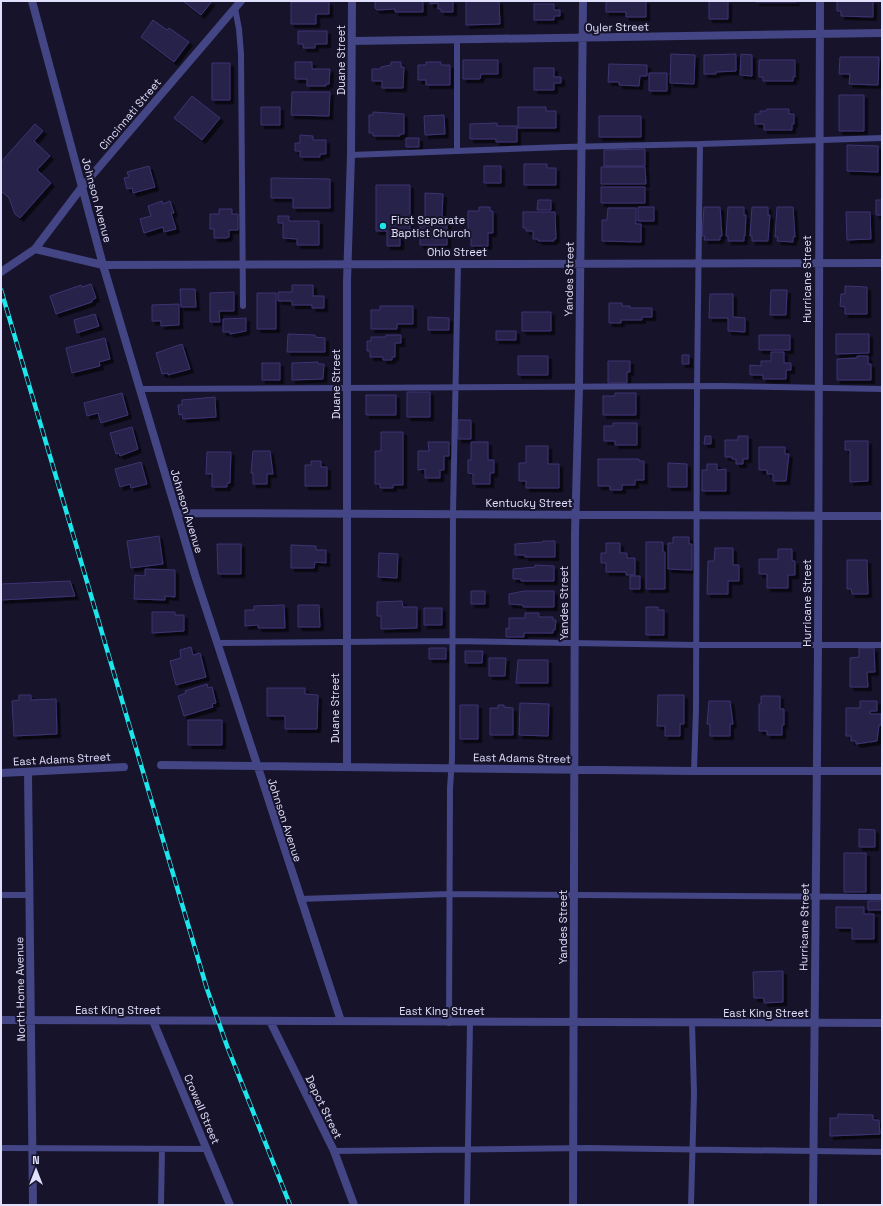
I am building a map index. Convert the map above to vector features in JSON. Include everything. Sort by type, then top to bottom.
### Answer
[{"type":"street","name":"Johnson Avenue","points":[[32,1],[103,265],[176,513],[341,1022]]},
{"type":"street","name":"Cincinnati Street","points":[[1,272],[35,249],[82,187],[241,1]]},
{"type":"street","name":"Duane Street","points":[[346,766],[346,386],[351,155],[352,1]]},
{"type":"street","name":"Yandes Street","points":[[573,1205],[572,1148],[576,514],[579,388],[583,1]]},
{"type":"street","name":"Hurricane Street","points":[[813,1205],[815,771],[818,644],[820,1]]},
{"type":"street","name":"Oyler Street","points":[[352,41],[882,33]]},
{"type":"street","name":"Ohio Street","points":[[35,249],[103,265],[348,263],[882,263]]},
{"type":"street","name":"Kentucky Street","points":[[176,513],[697,514],[882,516]]},
{"type":"street","name":"East Adams Street","points":[[161,765],[450,767],[694,771],[882,771]]},
{"type":"street","name":"East Adams Street","points":[[1,773],[28,773],[124,767]]},
{"type":"street","name":"North Home Avenue","points":[[28,773],[33,1205]]},
{"type":"street","name":"East King Street","points":[[1,1020],[813,1024],[882,1023]]},
{"type":"street","name":"Crowell Street","points":[[153,1021],[230,1205]]},
{"type":"street","name":"Depot Street","points":[[270,1021],[334,1151],[354,1205]]},
{"type":"lane","points":[[235,8],[239,29],[241,54],[243,306]]},
{"type":"lane","points":[[457,40],[457,150]]},
{"type":"lane","points":[[351,155],[457,150],[882,138]]},
{"type":"lane","points":[[694,771],[696,709],[697,386],[700,144]]},
{"type":"lane","points":[[449,1022],[453,513],[458,263]]},
{"type":"lane","points":[[140,389],[346,386],[579,388],[697,386],[882,389]]},
{"type":"lane","points":[[217,642],[453,641],[696,645],[882,645]]},
{"type":"lane","points":[[300,899],[450,894],[882,897]]},
{"type":"lane","points":[[1,895],[29,895]]},
{"type":"lane","points":[[468,1205],[467,1150],[470,1022]]},
{"type":"lane","points":[[691,1205],[694,1093],[692,1023]]},
{"type":"lane","points":[[1,1148],[206,1149]]},
{"type":"lane","points":[[334,1151],[572,1148],[692,1151],[813,1150],[882,1152]]},
{"type":"lane","points":[[161,1205],[162,1149]]},
{"type":"building","points":[[183,1],[212,1],[201,15]]},
{"type":"building","points":[[375,1],[423,1],[423,12],[395,12],[395,9],[377,10],[375,8]]},
{"type":"building","points":[[430,1],[453,1],[453,12],[441,12],[441,9],[438,9],[438,3],[430,4]]},
{"type":"building","points":[[466,1],[499,1],[500,24],[466,25]]},
{"type":"building","points":[[606,1],[646,1],[646,17],[626,17],[626,12],[606,12]]},
{"type":"building","points":[[709,1],[728,1],[728,19],[709,19]]},
{"type":"building","points":[[796,1],[796,2],[756,2]]},
{"type":"building","points":[[837,1],[873,1],[873,17],[841,16],[841,11],[837,11]]},
{"type":"building","points":[[291,2],[329,2],[329,14],[316,14],[316,24],[291,24]]},
{"type":"building","points":[[534,4],[554,4],[554,10],[560,10],[560,16],[554,16],[554,20],[534,20]]},
{"type":"building","points":[[153,20],[167,30],[169,28],[189,42],[174,62],[141,37]]},
{"type":"building","points":[[298,31],[327,31],[327,44],[315,44],[315,48],[303,48],[303,44],[298,44]]},
{"type":"building","points":[[671,54],[695,55],[694,84],[670,83]]},
{"type":"building","points":[[736,54],[736,71],[704,74],[704,55]]},
{"type":"building","points":[[741,54],[752,55],[752,76],[740,75]]},
{"type":"building","points":[[840,57],[879,57],[878,85],[849,84],[850,74],[839,74]]},
{"type":"building","points":[[463,60],[498,60],[498,74],[481,74],[480,79],[463,79]]},
{"type":"building","points":[[759,60],[795,60],[795,77],[793,77],[793,81],[763,81],[763,77],[759,77]]},
{"type":"building","points":[[295,62],[312,62],[312,69],[330,69],[329,84],[326,84],[326,86],[307,86],[307,79],[295,79]]},
{"type":"building","points":[[391,62],[401,62],[401,67],[404,67],[403,88],[382,88],[382,81],[372,81],[372,69],[381,69],[381,67],[391,65]]},
{"type":"building","points":[[426,62],[441,62],[441,65],[450,65],[450,85],[426,85],[426,80],[418,80],[418,65],[426,65]]},
{"type":"building","points":[[212,63],[230,63],[230,100],[212,100]]},
{"type":"building","points":[[609,64],[647,65],[647,76],[640,76],[639,86],[619,85],[619,82],[608,82]]},
{"type":"building","points":[[534,68],[554,68],[554,77],[561,77],[561,83],[554,83],[554,90],[534,90]]},
{"type":"building","points":[[649,73],[667,73],[667,91],[649,91]]},
{"type":"building","points":[[292,92],[330,92],[329,116],[291,115]]},
{"type":"building","points":[[839,95],[864,95],[864,131],[839,131]]},
{"type":"building","points":[[192,96],[220,118],[202,140],[174,118]]},
{"type":"building","points":[[261,107],[280,107],[280,125],[261,125]]},
{"type":"building","points":[[518,107],[546,107],[546,111],[556,111],[556,128],[518,128]]},
{"type":"building","points":[[767,109],[789,109],[789,114],[794,114],[794,124],[792,124],[792,130],[764,130],[764,124],[755,124],[755,114],[760,114],[760,111],[766,111]]},
{"type":"building","points":[[373,112],[404,114],[404,134],[400,134],[400,136],[373,136],[373,133],[369,133],[369,115],[373,115]]},
{"type":"building","points":[[444,115],[445,134],[425,135],[424,116]]},
{"type":"building","points":[[599,116],[641,116],[641,137],[599,137]]},
{"type":"building","points":[[497,123],[497,126],[517,126],[517,142],[496,142],[496,139],[470,139],[470,124]]},
{"type":"building","points":[[35,124],[43,131],[34,141],[50,156],[37,170],[51,183],[20,218],[15,214],[9,198],[1,191],[1,162]]},
{"type":"building","points":[[300,135],[313,136],[313,140],[326,140],[326,154],[320,154],[320,157],[300,157],[300,151],[295,151],[295,143],[300,143]]},
{"type":"building","points":[[406,138],[419,138],[419,147],[406,147]]},
{"type":"building","points":[[847,145],[878,146],[878,172],[847,171]]},
{"type":"building","points":[[645,149],[645,166],[604,166],[604,150]]},
{"type":"building","points":[[524,164],[547,164],[547,168],[556,168],[556,185],[524,185]]},
{"type":"building","points":[[149,166],[155,187],[133,193],[132,188],[127,189],[124,178],[129,177],[127,172]]},
{"type":"building","points":[[484,166],[501,166],[501,183],[484,183]]},
{"type":"building","points":[[601,167],[645,167],[646,184],[601,184]]},
{"type":"building","points":[[271,178],[330,179],[330,208],[293,208],[293,198],[271,198]]},
{"type":"building","points":[[376,185],[410,185],[410,231],[400,231],[400,246],[387,246],[387,231],[376,231]]},
{"type":"building","points":[[601,187],[645,187],[645,203],[601,203]]},
{"type":"building","points":[[425,193],[443,194],[442,217],[447,217],[447,245],[420,245],[420,217],[425,217]]},
{"type":"building","points":[[538,200],[551,200],[551,210],[537,210]]},
{"type":"building","points":[[876,200],[882,200],[882,215],[876,215]]},
{"type":"building","points":[[162,201],[163,204],[170,201],[174,213],[171,213],[176,229],[164,232],[163,227],[144,233],[140,219],[151,216],[148,206]]},
{"type":"building","points":[[479,207],[490,207],[490,211],[493,211],[493,233],[488,233],[488,246],[471,246],[471,233],[468,233],[468,211],[479,211]]},
{"type":"building","points":[[638,207],[654,207],[654,221],[638,221]]},
{"type":"building","points":[[704,207],[720,207],[722,236],[720,236],[720,240],[704,240],[705,236],[702,236]]},
{"type":"building","points":[[728,207],[744,207],[744,215],[746,215],[744,241],[728,241],[728,236],[726,236]]},
{"type":"building","points":[[752,207],[768,207],[768,215],[770,215],[768,241],[752,241],[752,236],[750,236]]},
{"type":"building","points":[[777,207],[793,207],[795,237],[793,237],[793,242],[777,241],[778,237],[775,237]]},
{"type":"building","points":[[608,208],[636,208],[636,224],[641,224],[641,242],[602,241],[602,220],[607,220]]},
{"type":"building","points":[[219,209],[232,209],[232,214],[238,214],[238,230],[229,230],[229,237],[226,238],[214,238],[214,229],[210,229],[210,214],[219,214]]},
{"type":"building","points":[[523,212],[555,212],[556,239],[554,239],[554,241],[538,241],[538,239],[533,239],[533,231],[526,231],[526,228],[523,228]]},
{"type":"building","points":[[846,212],[870,212],[871,239],[847,240]]},
{"type":"building","points":[[278,216],[289,216],[289,221],[319,221],[319,245],[297,245],[297,239],[283,238],[283,223],[278,223]]},
{"type":"building","points":[[91,284],[96,298],[92,300],[92,302],[56,314],[50,296],[81,285],[82,287]]},
{"type":"building","points":[[292,285],[313,285],[313,296],[324,296],[324,308],[312,308],[312,305],[292,305],[292,301],[278,301],[278,292],[292,292]]},
{"type":"building","points":[[845,286],[867,287],[867,314],[845,314],[845,307],[840,306],[841,294],[845,294]]},
{"type":"building","points":[[180,289],[195,289],[196,307],[181,307]]},
{"type":"building","points":[[771,290],[787,290],[786,315],[770,315]]},
{"type":"building","points":[[234,292],[234,311],[219,311],[220,322],[210,322],[210,293]]},
{"type":"building","points":[[257,293],[276,293],[276,329],[257,329]]},
{"type":"building","points":[[710,294],[733,294],[733,317],[745,318],[745,332],[728,331],[728,318],[709,318]]},
{"type":"building","points":[[609,303],[622,303],[622,306],[630,306],[630,308],[652,308],[652,317],[642,317],[642,320],[621,320],[621,323],[609,323]]},
{"type":"building","points":[[179,304],[179,325],[161,326],[161,321],[152,321],[152,305]]},
{"type":"building","points":[[380,306],[413,306],[413,324],[397,324],[397,329],[371,329],[371,310],[380,310]]},
{"type":"building","points":[[522,312],[551,312],[551,331],[522,331]]},
{"type":"building","points":[[95,314],[99,326],[77,333],[74,320]]},
{"type":"building","points":[[428,317],[449,318],[449,330],[428,330]]},
{"type":"building","points":[[246,318],[246,331],[230,334],[230,332],[223,332],[223,319]]},
{"type":"building","points":[[496,331],[516,331],[516,340],[496,340]]},
{"type":"building","points":[[288,334],[315,335],[315,337],[325,338],[325,352],[287,352]]},
{"type":"building","points":[[836,334],[869,334],[869,353],[836,354]]},
{"type":"building","points":[[386,335],[401,335],[401,343],[395,343],[395,357],[392,357],[392,360],[383,360],[383,357],[370,357],[370,351],[367,351],[367,341],[371,341],[371,337],[386,337]]},
{"type":"building","points":[[759,335],[790,335],[790,350],[759,350]]},
{"type":"building","points":[[105,338],[110,359],[99,362],[100,366],[72,373],[66,348]]},
{"type":"building","points":[[182,344],[190,369],[168,375],[168,373],[162,374],[156,353]]},
{"type":"building","points":[[771,352],[784,352],[784,363],[791,363],[791,370],[786,370],[786,379],[763,379],[763,375],[750,375],[750,365],[761,366],[761,361],[771,361]]},
{"type":"building","points":[[682,355],[689,355],[689,364],[682,364]]},
{"type":"building","points":[[518,356],[548,356],[548,375],[518,375]]},
{"type":"building","points":[[857,356],[868,356],[868,364],[871,364],[871,380],[837,380],[837,359],[857,358]]},
{"type":"building","points":[[608,361],[630,361],[630,372],[627,372],[627,383],[608,383]]},
{"type":"building","points":[[318,362],[318,364],[324,364],[323,379],[292,380],[292,363]]},
{"type":"building","points":[[262,363],[280,363],[280,380],[262,380]]},
{"type":"building","points":[[407,392],[430,392],[430,417],[407,417]]},
{"type":"building","points":[[122,393],[128,415],[101,423],[98,413],[87,416],[84,403]]},
{"type":"building","points":[[615,393],[636,393],[636,415],[603,415],[603,396],[615,396]]},
{"type":"building","points":[[366,395],[396,395],[396,415],[366,415]]},
{"type":"building","points":[[215,397],[216,417],[183,419],[182,414],[179,415],[178,405],[182,405],[182,400]]},
{"type":"building","points":[[458,420],[471,420],[471,439],[458,439]]},
{"type":"building","points":[[613,423],[637,423],[637,445],[615,445],[615,441],[604,441],[604,426],[613,426]]},
{"type":"building","points":[[132,427],[138,449],[120,456],[119,453],[116,454],[110,433]]},
{"type":"building","points":[[381,432],[403,432],[403,485],[393,485],[393,488],[380,488],[380,484],[375,484],[375,451],[381,451]]},
{"type":"building","points":[[705,436],[711,436],[711,444],[704,444]]},
{"type":"building","points":[[738,436],[748,436],[748,459],[743,459],[743,464],[736,464],[736,459],[732,459],[732,457],[725,457],[725,440],[738,440]]},
{"type":"building","points":[[845,441],[868,441],[868,481],[850,482],[850,450],[845,450]]},
{"type":"building","points":[[428,442],[449,442],[449,456],[444,456],[444,470],[440,470],[440,478],[425,478],[425,469],[418,470],[418,451],[429,451]]},
{"type":"building","points":[[471,442],[488,442],[488,460],[494,460],[494,473],[490,473],[490,484],[473,484],[473,474],[468,473],[468,460],[471,460]]},
{"type":"building","points":[[526,446],[548,446],[548,464],[559,464],[559,488],[526,488],[526,481],[519,481],[519,463],[526,463]]},
{"type":"building","points":[[759,447],[785,447],[785,454],[789,454],[786,481],[773,481],[773,474],[767,474],[767,470],[759,470]]},
{"type":"building","points":[[253,451],[270,451],[273,474],[267,474],[267,484],[253,484],[253,473],[251,473]]},
{"type":"building","points":[[207,452],[231,452],[230,483],[227,483],[227,487],[212,487],[212,474],[206,474]]},
{"type":"building","points":[[598,459],[639,459],[639,461],[644,461],[644,480],[635,480],[635,485],[622,485],[622,490],[610,490],[610,486],[598,486]]},
{"type":"building","points":[[311,461],[321,461],[321,467],[327,467],[327,486],[305,486],[305,465],[311,465]]},
{"type":"building","points":[[141,462],[147,484],[131,488],[130,484],[120,487],[115,469]]},
{"type":"building","points":[[668,463],[687,464],[687,487],[668,487]]},
{"type":"building","points":[[707,464],[717,464],[717,470],[726,469],[726,491],[702,491],[702,470],[707,470]]},
{"type":"building","points":[[159,536],[163,564],[131,568],[127,541]]},
{"type":"building","points":[[673,537],[689,537],[689,544],[692,544],[692,570],[668,569],[668,543],[673,543]]},
{"type":"building","points":[[555,541],[555,557],[525,557],[525,555],[515,555],[515,544]]},
{"type":"building","points":[[646,542],[663,542],[663,552],[665,552],[665,589],[646,589]]},
{"type":"building","points":[[606,543],[620,543],[620,553],[627,553],[627,558],[635,558],[635,575],[626,575],[626,572],[606,572],[606,563],[601,563],[601,553],[606,553]]},
{"type":"building","points":[[217,544],[241,544],[241,574],[218,574]]},
{"type":"building","points":[[291,545],[316,546],[316,550],[326,550],[326,563],[315,562],[314,568],[291,568]]},
{"type":"building","points":[[715,548],[733,548],[733,565],[739,565],[739,581],[728,581],[728,594],[707,594],[708,561],[714,561]]},
{"type":"building","points":[[778,549],[792,549],[792,561],[795,561],[795,575],[788,575],[788,588],[767,588],[767,574],[759,574],[759,559],[778,559]]},
{"type":"building","points":[[379,553],[398,554],[397,578],[378,577]]},
{"type":"building","points":[[847,560],[867,560],[868,594],[852,594],[851,589],[847,589]]},
{"type":"building","points":[[535,565],[554,566],[554,581],[521,581],[521,579],[513,579],[513,569],[535,567]]},
{"type":"building","points":[[145,569],[175,570],[175,597],[165,596],[165,600],[134,599],[135,575],[145,576]]},
{"type":"building","points":[[630,576],[640,576],[640,589],[630,589]]},
{"type":"building","points":[[70,581],[75,596],[1,600],[1,584]]},
{"type":"building","points":[[471,591],[485,591],[485,604],[471,604]]},
{"type":"building","points":[[524,591],[554,591],[554,607],[523,607],[523,605],[509,604],[509,594]]},
{"type":"building","points":[[402,601],[403,607],[417,607],[417,628],[381,629],[381,616],[377,616],[377,602]]},
{"type":"building","points":[[284,605],[285,628],[258,628],[258,625],[245,626],[245,610],[254,610],[254,606]]},
{"type":"building","points":[[298,605],[319,605],[320,627],[298,627]]},
{"type":"building","points":[[646,607],[658,607],[658,610],[664,610],[664,635],[646,635]]},
{"type":"building","points":[[424,608],[442,608],[442,625],[424,625]]},
{"type":"building","points":[[152,612],[175,612],[175,615],[184,615],[184,631],[152,633]]},
{"type":"building","points":[[525,613],[539,613],[539,617],[553,617],[553,620],[556,620],[555,630],[553,630],[553,633],[524,633],[524,637],[506,637],[506,628],[509,629],[509,618],[525,618]]},
{"type":"building","points":[[191,647],[193,655],[200,653],[206,677],[176,685],[170,661],[181,658],[180,650]]},
{"type":"building","points":[[429,648],[446,648],[446,659],[429,659]]},
{"type":"building","points":[[859,648],[874,648],[875,672],[867,672],[868,687],[850,687],[850,658],[859,657]]},
{"type":"building","points":[[465,651],[483,651],[482,663],[465,663]]},
{"type":"building","points":[[489,658],[506,658],[505,676],[489,676]]},
{"type":"building","points":[[518,660],[548,660],[548,683],[516,683]]},
{"type":"building","points":[[207,684],[208,688],[212,687],[216,703],[212,704],[213,707],[184,716],[178,696],[186,693],[185,691]]},
{"type":"building","points":[[267,688],[305,688],[305,694],[318,695],[317,729],[285,729],[285,716],[267,716]]},
{"type":"building","points":[[19,695],[31,695],[31,700],[56,699],[57,734],[14,736],[12,701],[19,700]]},
{"type":"building","points":[[658,695],[684,695],[684,724],[680,724],[680,736],[665,736],[665,726],[657,726]]},
{"type":"building","points":[[761,696],[780,696],[780,709],[784,709],[784,725],[782,725],[782,735],[767,735],[767,731],[759,731],[759,704],[761,704]]},
{"type":"building","points":[[709,701],[730,701],[733,724],[730,724],[730,736],[710,736],[710,724],[707,724]]},
{"type":"building","points":[[860,701],[877,701],[877,711],[870,711],[870,714],[881,714],[881,725],[879,725],[877,741],[856,744],[856,741],[851,741],[851,736],[846,736],[846,708],[860,708]]},
{"type":"building","points":[[520,703],[549,704],[548,736],[519,735]]},
{"type":"building","points":[[460,705],[478,705],[478,739],[460,739]]},
{"type":"building","points":[[498,705],[513,708],[513,735],[490,735],[490,708],[498,708]]},
{"type":"building","points":[[188,720],[222,720],[222,745],[188,745]]},
{"type":"building","points":[[859,829],[875,830],[875,847],[859,847]]},
{"type":"building","points":[[844,853],[866,853],[866,892],[844,892]]},
{"type":"building","points":[[868,901],[882,901],[882,910],[868,910]]},
{"type":"building","points":[[836,907],[864,907],[864,914],[874,914],[874,939],[852,939],[852,928],[836,928]]},
{"type":"building","points":[[783,971],[783,1002],[764,1003],[764,998],[754,998],[753,972]]},
{"type":"building","points":[[838,1114],[873,1115],[873,1120],[879,1120],[880,1134],[830,1136],[830,1118],[838,1118]]},
{"type":"railway","points":[[1,290],[207,989],[227,1046],[290,1205]]},
{"type":"place","name":"First Separate Baptist Church","points":[[383,226]]}]
